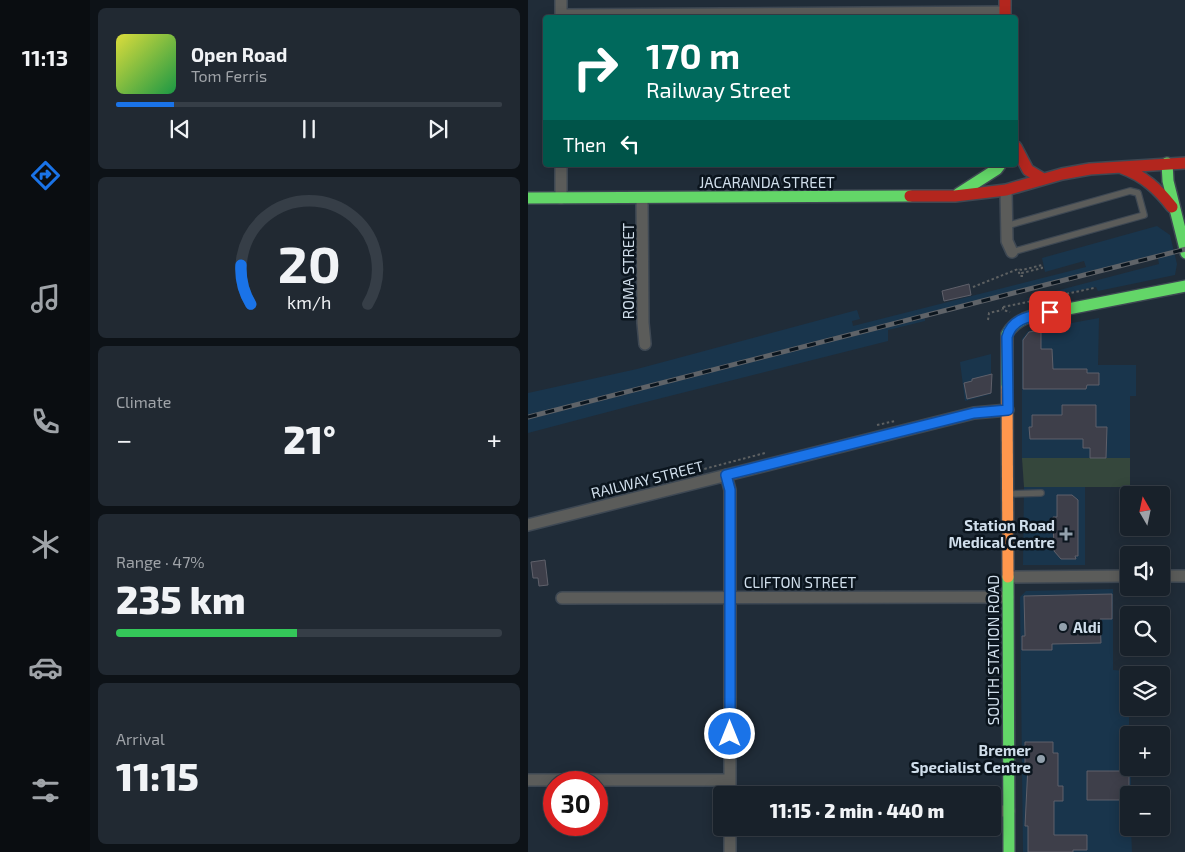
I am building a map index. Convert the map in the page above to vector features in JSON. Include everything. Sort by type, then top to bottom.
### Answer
[{"type":"street","points":[[561,0],[561,15]]},
{"type":"street","points":[[1005,0],[1005,15]]},
{"type":"street","points":[[1018,151],[1028,170],[1043,179]]},
{"type":"street","name":"JACARANDA STREET","points":[[528,198],[955,196],[1006,190],[1081,170],[1186,162]]},
{"type":"street","points":[[1167,163],[1168,181],[1186,252]]},
{"type":"street","points":[[1116,166],[1142,176],[1149,181],[1175,210]]},
{"type":"street","points":[[561,167],[561,198]]},
{"type":"street","points":[[955,196],[998,167]]},
{"type":"street","points":[[1006,167],[1006,226],[1007,240],[1012,252]]},
{"type":"street","name":"ROMA STREET","points":[[642,198],[645,344]]},
{"type":"street","name":"SOUTH STATION ROAD","points":[[1009,852],[1007,337],[1011,328],[1020,320],[1032,316],[1186,286]]},
{"type":"street","name":"RAILWAY STREET","points":[[528,525],[974,413],[1008,410]]},
{"type":"street","points":[[726,475],[730,490],[730,786]]},
{"type":"street","points":[[1008,577],[1120,576]]},
{"type":"street","points":[[1170,576],[1186,576]]},
{"type":"street","name":"CLIFTON STREET","points":[[562,598],[1008,597]]},
{"type":"street","points":[[528,780],[730,780]]},
{"type":"street","points":[[1001,811],[1009,811]]},
{"type":"street","points":[[730,836],[730,852]]},
{"type":"lane","points":[[1006,226],[1130,190],[1138,193],[1144,215],[1012,252]]},
{"type":"lane","points":[[1008,494],[1041,493]]},
{"type":"path","points":[[972,287],[1018,269],[1022,270],[1042,265],[1042,268],[1022,273],[1023,276],[1020,276],[1018,269]]},
{"type":"path","points":[[1003,310],[1003,307],[1024,301],[1094,288],[1095,290],[1078,294],[1078,297]]},
{"type":"path","points":[[988,320],[989,313],[1003,310],[1011,312]]},
{"type":"shaded area","points":[[1157,226],[1170,235],[1177,264],[1175,275],[1098,291],[1096,287],[1031,300],[1025,299],[1159,264],[1158,258],[925,318],[925,321],[888,330],[888,341],[528,433],[528,393],[637,369],[857,310],[860,319],[852,321],[853,326],[1086,267],[1084,261],[1045,272],[1042,258]]},
{"type":"shaded area","points":[[1099,318],[1098,365],[1136,365],[1136,396],[1130,396],[1130,458],[1022,458],[1022,339],[1028,331]]},
{"type":"shaded area","points":[[991,354],[991,394],[965,401],[960,362]]},
{"type":"shaded area","points":[[1024,487],[1085,487],[1085,565],[1023,565]]},
{"type":"shaded area","points":[[1113,589],[1113,670],[1120,670],[1120,716],[1129,716],[1129,726],[1120,726],[1120,776],[1131,776],[1131,786],[1120,786],[1120,836],[1131,836],[1132,852],[1023,852],[1020,597],[1026,591]]},
{"type":"green space","points":[[1022,458],[1130,458],[1130,486],[1024,487]]},
{"type":"building","points":[[969,284],[971,295],[944,301],[942,291]]},
{"type":"building","points":[[1041,330],[1041,349],[1052,349],[1053,369],[1087,369],[1087,373],[1099,373],[1099,385],[1087,385],[1086,389],[1023,389],[1023,340],[1029,332]]},
{"type":"building","points":[[992,374],[991,393],[967,399],[964,383]]},
{"type":"building","points":[[1062,405],[1096,405],[1096,427],[1107,427],[1106,458],[1090,458],[1090,448],[1083,448],[1083,439],[1030,439],[1029,427],[1032,427],[1032,415],[1062,415]]},
{"type":"building","name":"Station Road Medical Centre","points":[[1057,495],[1072,495],[1078,500],[1078,556],[1075,556],[1076,559],[1061,559],[1054,551],[1053,517],[1057,517]]},
{"type":"building","points":[[545,560],[548,585],[539,586],[538,578],[533,578],[531,562]]},
{"type":"building","name":"Aldi","points":[[1112,594],[1112,619],[1100,619],[1101,643],[1052,644],[1052,650],[1022,650],[1022,636],[1025,636],[1024,596]]},
{"type":"building","points":[[1025,742],[1053,742],[1053,753],[1058,753],[1058,786],[1063,786],[1063,801],[1054,801],[1054,835],[1087,835],[1087,850],[1073,850],[1073,852],[1028,852],[1028,826],[1025,826],[1028,765],[1025,765]]},
{"type":"building","points":[[1087,771],[1120,771],[1120,776],[1129,776],[1129,786],[1120,786],[1120,800],[1087,800]]},
{"type":"railway","points":[[528,417],[1186,249]]},
{"type":"traffic: fast","points":[[1167,163],[1168,181],[1186,253]]},
{"type":"traffic: fast","points":[[958,194],[998,167]]},
{"type":"traffic: fast","points":[[528,198],[910,196]]},
{"type":"traffic: fast","points":[[1007,387],[1007,334],[1021,320],[1032,316],[1186,286]]},
{"type":"traffic: fast","points":[[1008,577],[1009,852]]},
{"type":"traffic: slow","points":[[1007,387],[1008,577]]},
{"type":"traffic: jam","points":[[1005,0],[1005,15]]},
{"type":"traffic: jam","points":[[1018,151],[1028,170],[1043,179]]},
{"type":"traffic: jam","points":[[910,196],[955,196],[1006,190],[1062,174],[1090,169],[1186,163]]},
{"type":"traffic: jam","points":[[1122,168],[1150,184],[1172,207]]},
{"type":"place","name":"Station Road Medical Centre","points":[[1066,534]]},
{"type":"place","name":"Aldi","points":[[1063,627]]},
{"type":"place","name":"Bremer Specialist Centre","points":[[1041,759]]},
{"type":"route","points":[[730,734],[730,490],[726,475],[974,413],[1008,410],[1007,337],[1009,331],[1020,320],[1050,312]]}]
